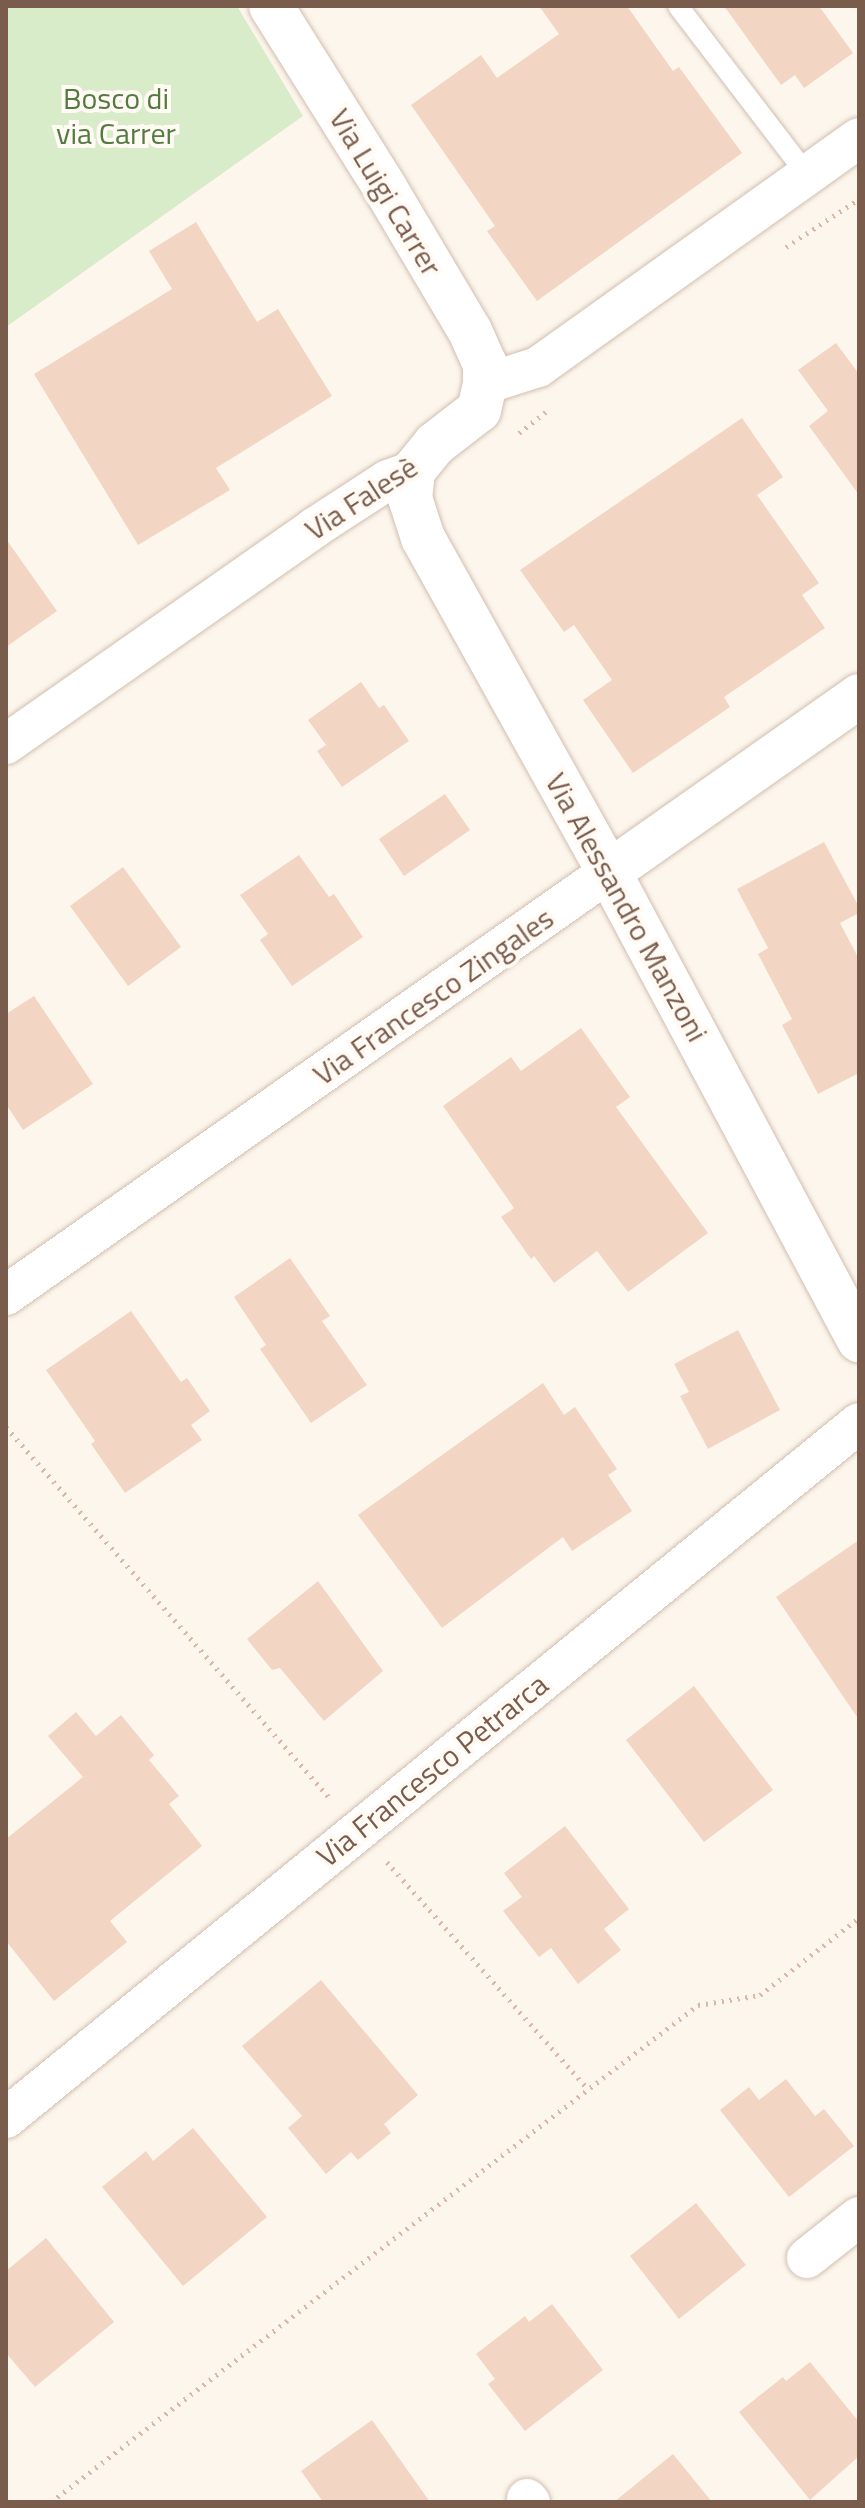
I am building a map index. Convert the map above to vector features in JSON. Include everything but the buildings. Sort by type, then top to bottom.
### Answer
[{"type":"street","name":"Via Luigi Carrer","points":[[271,6],[470,331],[485,364],[485,384]]},
{"type":"street","points":[[485,384],[538,367],[859,138]]},
{"type":"street","name":"Via Falesè","points":[[6,744],[325,521],[388,480],[413,471],[435,444],[479,410],[485,384]]},
{"type":"street","name":"Via Alessandro Manzoni","points":[[413,471],[410,498],[423,538],[609,872],[859,1340]]},
{"type":"street","name":"Via Francesco Zingales","points":[[6,1295],[859,696]]},
{"type":"street","name":"Via Francesco Petrarca","points":[[6,2118],[859,1423]]},
{"type":"street","points":[[807,2258],[859,2217]]},
{"type":"lane","points":[[678,6],[807,175]]},
{"type":"path","points":[[511,440],[547,411]]},
{"type":"path","points":[[6,1427],[588,2089]]},
{"type":"path","points":[[51,2502],[698,2005],[760,1995],[859,1918]]},
{"type":"green space","name":"Bosco di via Carrer","points":[[6,6],[237,6],[303,116],[6,327]]}]
